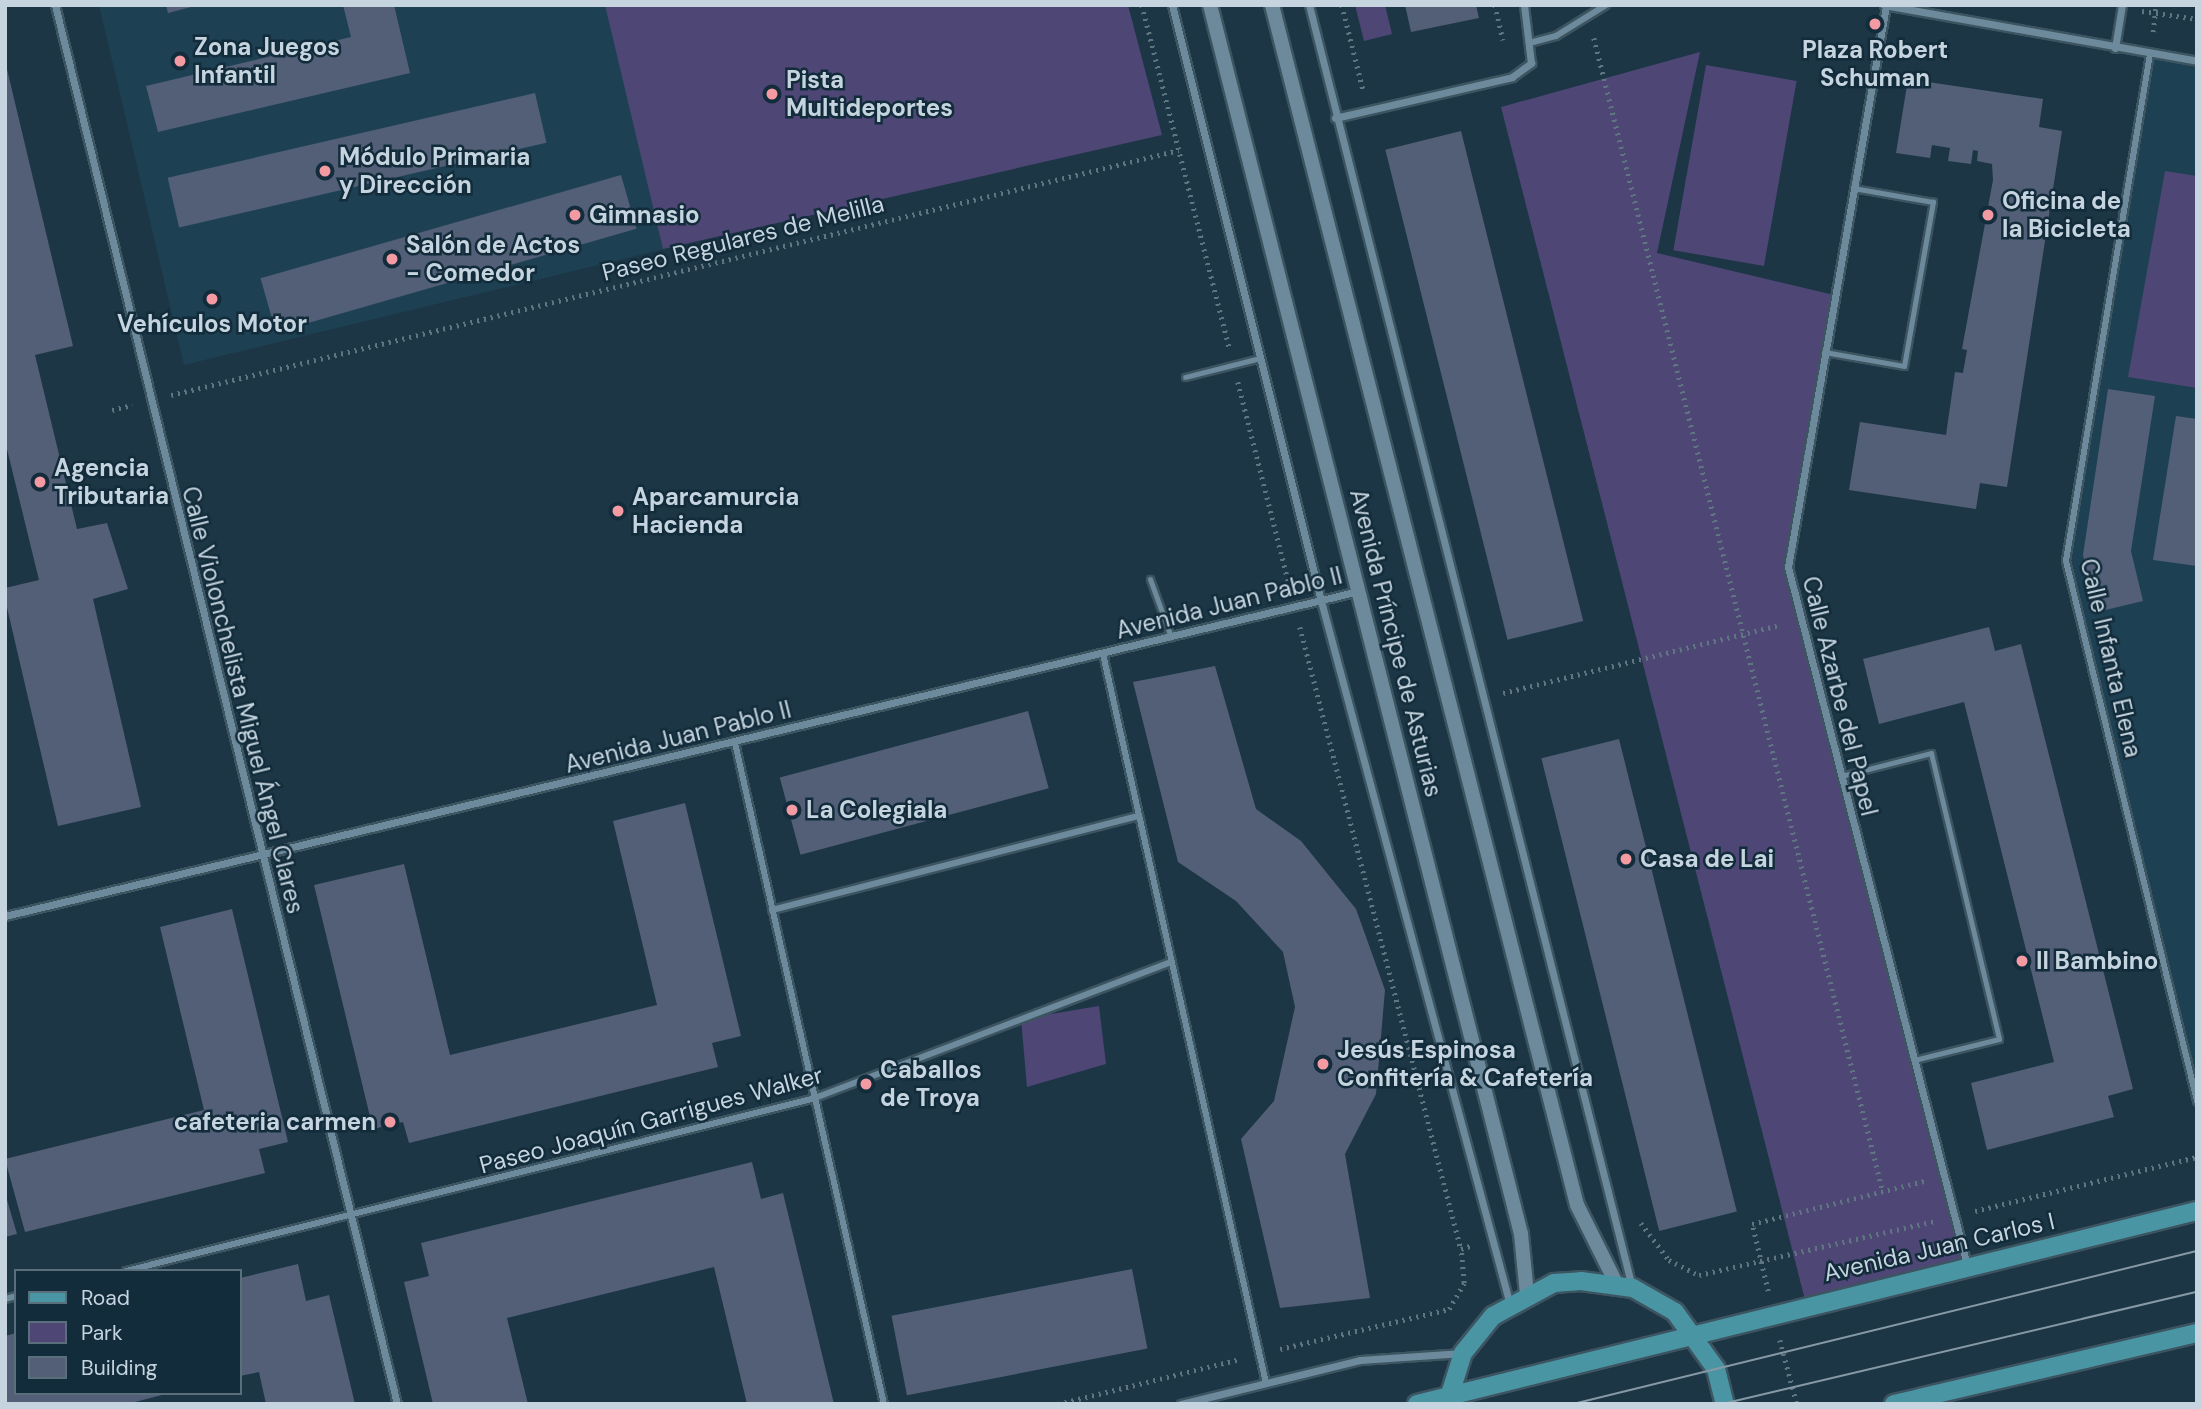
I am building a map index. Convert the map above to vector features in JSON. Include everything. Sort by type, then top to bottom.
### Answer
[{"type":"main road","name":"Avenida Príncipe de Asturias","points":[[1210,5],[1521,1234],[1527,1294]]},
{"type":"main road","name":"Avenida Príncipe de Asturias","points":[[1272,5],[1577,1205],[1624,1285]]},
{"type":"main road","name":"Avenida Juan Carlos I","points":[[1417,1404],[1447,1400],[1693,1331],[2197,1211]]},
{"type":"main road","points":[[1447,1400],[1463,1353],[1510,1305],[1527,1294],[1554,1283],[1624,1285],[1656,1298],[1693,1331],[1716,1369],[1725,1404]]},
{"type":"main road","points":[[1894,1404],[2197,1333]]},
{"type":"street","name":"Calle Violonchelista Miguel Ángel Clares","points":[[55,5],[349,1220],[397,1404]]},
{"type":"street","points":[[1172,5],[1321,601],[1510,1305]]},
{"type":"street","points":[[1309,5],[1335,118],[1486,697],[1612,1210],[1624,1285]]},
{"type":"street","points":[[1335,118],[1511,77],[1531,63],[1533,42],[1524,5]]},
{"type":"street","points":[[1533,42],[1606,5]]},
{"type":"street","points":[[1885,5],[1914,8],[2115,48],[2197,61]]},
{"type":"street","name":"Calle Azarbe del Papel","points":[[1885,5],[1787,567],[1967,1265]]},
{"type":"street","points":[[2115,48],[2122,6]]},
{"type":"street","name":"Calle Infanta Elena","points":[[2150,54],[2066,561],[2197,1101]]},
{"type":"street","name":"Avenida Juan Pablo II","points":[[5,916],[261,858],[1360,590]]},
{"type":"street","points":[[1103,654],[1266,1383]]},
{"type":"street","points":[[735,743],[884,1404]]},
{"type":"street","points":[[772,910],[1139,816]]},
{"type":"street","name":"Paseo Joaquín Garrigues Walker","points":[[135,1269],[349,1220],[815,1098],[1172,962]]},
{"type":"street","points":[[1181,1404],[1360,1360],[1463,1353]]},
{"type":"lane","points":[[1824,352],[1904,366],[1933,202],[1853,188]]},
{"type":"lane","points":[[1185,377],[1260,358]]},
{"type":"lane","points":[[1150,579],[1171,637]]},
{"type":"lane","points":[[1841,776],[1931,754],[1999,1039],[1914,1060]]},
{"type":"path","points":[[1342,5],[1369,110]]},
{"type":"path","points":[[1495,5],[1506,50]]},
{"type":"path","points":[[2122,6],[2197,19]]},
{"type":"path","points":[[1588,16],[1883,1192]]},
{"type":"path","name":"Paseo Regulares de Melilla","points":[[112,410],[1179,150]]},
{"type":"path","points":[[1486,697],[1801,620]]},
{"type":"path","points":[[1612,1210],[1625,1206],[1651,1244],[1699,1275],[1761,1264],[2197,1157]]},
{"type":"path","points":[[1761,1264],[1752,1224],[1944,1176]]},
{"type":"path","points":[[1058,1404],[1449,1309],[1464,1283],[1461,1249],[1493,1240]]},
{"type":"shaded area","points":[[99,5],[896,5],[938,183],[184,365]]},
{"type":"shaded area","points":[[2150,54],[2197,61],[2197,1101],[2066,561]]},
{"type":"green space","name":"Pista Multideportes","points":[[605,5],[1128,5],[1162,135],[663,249]]},
{"type":"green space","points":[[1355,5],[1385,5],[1392,34],[1364,41]]},
{"type":"green space","points":[[1700,52],[1657,253],[1834,295],[1788,567],[1967,1265],[1805,1300],[1501,107]]},
{"type":"green space","points":[[1706,65],[1797,81],[1764,266],[1673,250]]},
{"type":"green space","points":[[2165,171],[2197,176],[2197,388],[2128,377]]},
{"type":"green space","points":[[1099,1006],[1106,1064],[1027,1087],[1021,1019]]},
{"type":"building","points":[[166,5],[195,5],[195,6],[168,13]]},
{"type":"building","points":[[343,5],[394,5],[410,73],[158,132],[146,86],[351,37]]},
{"type":"building","points":[[1405,5],[1476,5],[1479,18],[1411,32]]},
{"type":"building","name":"Agencia Tributaria","points":[[6,65],[73,346],[35,355],[77,529],[107,523],[128,589],[93,599],[141,807],[58,826],[5,599],[5,588],[39,580],[5,441]]},
{"type":"building","points":[[1908,79],[2043,99],[2039,127],[2062,131],[2007,487],[1980,483],[1976,509],[1849,490],[1860,422],[1946,435],[1955,372],[1963,373],[1967,350],[1962,349],[1993,180],[1992,164],[1977,161],[1978,151],[1973,150],[1971,164],[1948,161],[1950,148],[1932,145],[1930,158],[1896,153]]},
{"type":"building","name":"Módulo Primaria y Dirección","points":[[535,93],[546,143],[179,227],[168,178]]},
{"type":"building","points":[[1461,131],[1583,621],[1507,640],[1385,150]]},
{"type":"building","points":[[621,175],[636,229],[276,332],[261,278]]},
{"type":"building","points":[[2108,389],[2155,396],[2131,551],[2143,601],[2097,612],[2083,555]]},
{"type":"building","points":[[2176,416],[2197,419],[2197,566],[2153,560]]},
{"type":"building","points":[[1989,627],[1995,651],[2021,644],[2133,1089],[2108,1096],[2114,1117],[1987,1150],[1971,1083],[2054,1062],[1964,702],[1879,724],[1863,659]]},
{"type":"building","points":[[1215,666],[1256,809],[1301,841],[1356,909],[1385,990],[1376,1094],[1345,1154],[1370,1298],[1280,1308],[1241,1139],[1274,1101],[1295,1007],[1283,952],[1236,901],[1178,862],[1133,682]]},
{"type":"building","points":[[1028,711],[1049,788],[800,855],[780,778]]},
{"type":"building","points":[[1619,739],[1737,1212],[1659,1231],[1541,758]]},
{"type":"building","points":[[685,803],[741,1036],[712,1043],[718,1067],[409,1143],[403,1122],[373,1129],[314,885],[404,864],[450,1055],[657,1005],[613,821]]},
{"type":"building","points":[[232,909],[288,1142],[259,1149],[265,1173],[25,1232],[5,1159],[204,1110],[160,927]]},
{"type":"building","points":[[752,1162],[761,1199],[783,1193],[834,1404],[747,1404],[714,1267],[507,1318],[528,1404],[433,1404],[404,1282],[429,1276],[421,1243]]},
{"type":"building","points":[[5,1193],[17,1234],[5,1237]]},
{"type":"building","points":[[298,1264],[306,1301],[329,1295],[355,1404],[266,1404],[259,1372],[242,1376],[242,1278]]},
{"type":"building","points":[[1132,1269],[1147,1349],[907,1395],[892,1316]]},
{"type":"building","points":[[14,1334],[14,1395],[162,1395],[127,1404],[5,1404],[5,1336]]},
{"type":"tram line","points":[[1573,1404],[2197,1251]]},
{"type":"tram line","points":[[1722,1404],[2197,1292]]},
{"type":"place","name":"Plaza Robert Schuman","points":[[1875,24]]},
{"type":"place","name":"Zona Juegos Infantil","points":[[180,61]]},
{"type":"place","name":"Pista Multideportes","points":[[772,94]]},
{"type":"place","name":"Módulo Primaria y Dirección","points":[[325,171]]},
{"type":"place","name":"Gimnasio","points":[[575,215]]},
{"type":"place","name":"Oficina de la Bicicleta","points":[[1988,215]]},
{"type":"place","name":"Salón de Actos - Comedor","points":[[392,259]]},
{"type":"place","name":"Vehículos Motor","points":[[212,299]]},
{"type":"place","name":"Agencia Tributaria","points":[[40,482]]},
{"type":"place","name":"Aparcamurcia Hacienda","points":[[618,511]]},
{"type":"place","name":"La Colegiala","points":[[792,810]]},
{"type":"place","name":"Casa de Lai","points":[[1626,859]]},
{"type":"place","name":"Il Bambino","points":[[2022,961]]},
{"type":"place","name":"Jesús Espinosa Confitería & Cafetería","points":[[1323,1064]]},
{"type":"place","name":"Caballos de Troya","points":[[866,1084]]},
{"type":"place","name":"cafeteria carmen","points":[[390,1122]]}]
